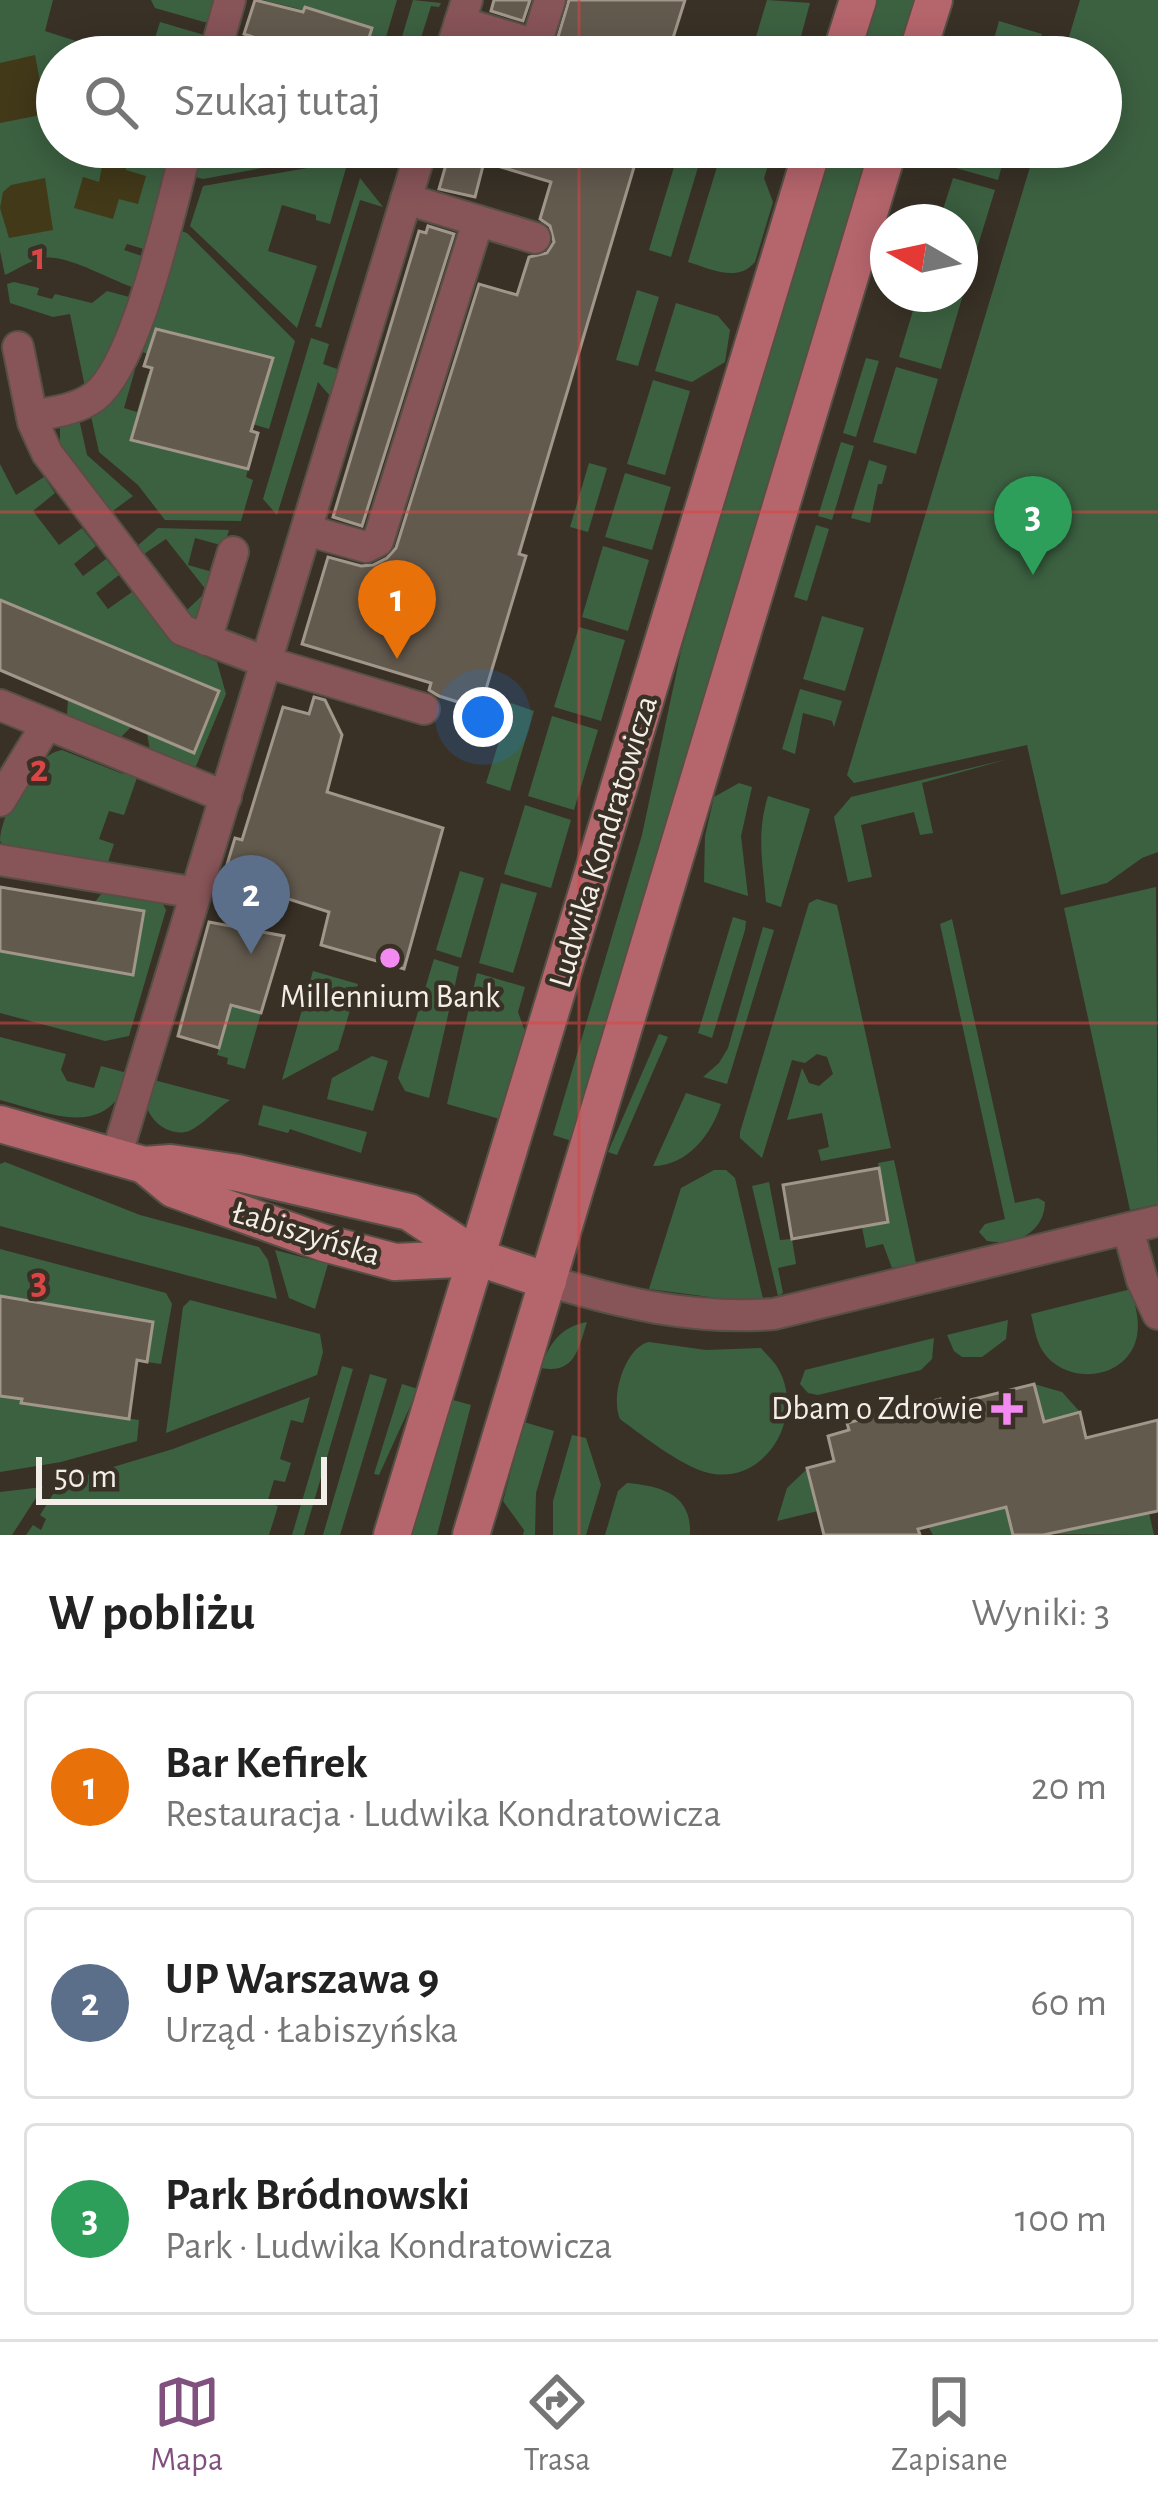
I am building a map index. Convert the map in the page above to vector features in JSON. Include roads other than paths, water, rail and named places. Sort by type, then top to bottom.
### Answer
[{"type":"main road","points":[[847,36],[858,0]]},
{"type":"main road","points":[[923,36],[934,0]]},
{"type":"main road","name":"Ludwika Kondratowicza","points":[[392,1535],[807,168]]},
{"type":"main road","points":[[470,1535],[884,168]]},
{"type":"main road","name":"Łabiszyńska","points":[[0,1124],[130,1161],[238,1173],[409,1212],[479,1258],[548,1281]]},
{"type":"main road","name":"Łabiszyńska","points":[[130,1161],[173,1190],[324,1243],[395,1262],[479,1258]]},
{"type":"street","points":[[220,36],[230,0]]},
{"type":"street","points":[[539,36],[550,0]]},
{"type":"street","points":[[463,11],[507,36]]},
{"type":"street","points":[[21,409],[68,409],[97,394],[116,372],[182,168]]},
{"type":"street","points":[[130,1161],[196,893],[416,168]]},
{"type":"street","points":[[406,200],[535,238]]},
{"type":"street","points":[[306,530],[365,547],[378,541],[478,221]]},
{"type":"street","points":[[18,347],[21,409],[50,459],[175,623],[266,662],[424,709]]},
{"type":"street","points":[[206,640],[233,552]]},
{"type":"street","points":[[0,705],[226,796]]},
{"type":"street","points":[[0,801],[47,724]]},
{"type":"street","points":[[0,860],[196,893]]},
{"type":"street","points":[[548,1281],[683,1315],[774,1314],[1143,1225],[1142,1280],[1158,1314]]},
{"type":"place","name":"Park Bródnowski","points":[[1033,575]]},
{"type":"place","name":"Bar Kefirek","points":[[397,659]]},
{"type":"place","name":"UP Warszawa 9","points":[[251,954]]},
{"type":"place","name":"Millennium Bank","points":[[390,958]]},
{"type":"place","name":"Dbam o Zdrowie","points":[[1007,1409]]}]
